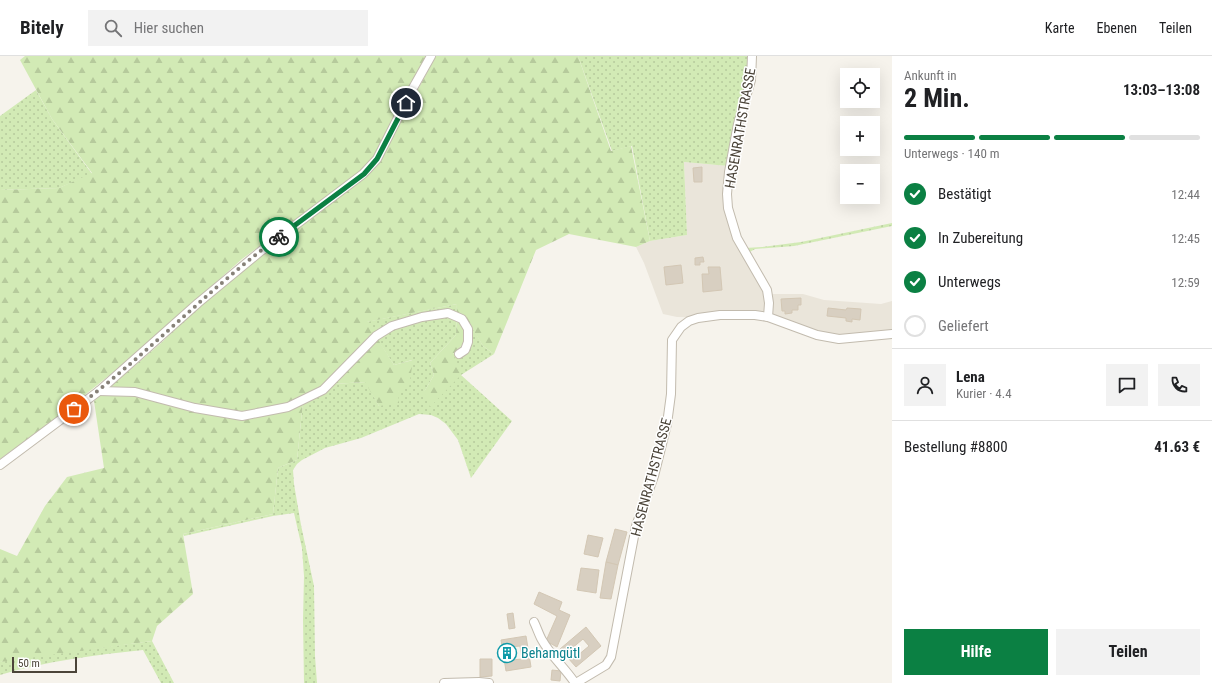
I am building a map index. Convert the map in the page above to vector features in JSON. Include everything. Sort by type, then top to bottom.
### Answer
[{"type":"street","points":[[0,465],[99,391],[198,303],[261,250],[364,174],[377,159],[431,56]]},
{"type":"street","name":"HASENRATHSTRASSE","points":[[534,622],[544,644],[576,683],[606,665],[611,657],[636,526],[654,476],[667,424],[671,394],[672,340],[681,327],[689,321],[698,318],[720,315],[756,315],[768,317],[769,303],[767,290],[737,238],[728,208],[727,194],[738,124],[751,80],[752,56]]},
{"type":"street","points":[[99,391],[135,392],[195,408],[242,416],[288,407],[323,390],[376,336],[392,326],[422,317],[448,313],[462,319],[468,329],[468,342],[465,350],[459,354]]},
{"type":"street","points":[[768,317],[817,335],[839,339],[892,334]]},
{"type":"street","points":[[444,683],[489,683]]},
{"type":"shaded area","points":[[684,162],[728,166],[728,219],[765,294],[803,294],[824,300],[881,304],[892,301],[892,331],[843,335],[823,333],[781,319],[677,317],[663,314],[644,263],[636,247],[650,241],[687,235]]},
{"type":"green space","points":[[25,56],[426,56],[374,158],[361,171],[242,259],[131,358],[46,426],[0,459],[0,190],[59,188],[92,173],[52,119],[20,60]]},
{"type":"green space","points":[[436,56],[578,56],[611,151],[631,146],[650,241],[636,247],[569,234],[536,250],[494,354],[483,346],[469,323],[466,341],[453,354],[461,375],[430,407],[424,392],[434,375],[430,363],[456,335],[457,304],[367,322],[394,365],[413,360],[409,387],[398,392],[399,403],[379,406],[365,382],[333,384],[303,402],[297,460],[278,468],[273,514],[183,534],[193,594],[157,626],[152,641],[0,662],[0,549],[17,556],[45,506],[67,477],[104,468],[94,401],[161,343],[200,306],[264,253],[377,165]]},
{"type":"green space","points":[[578,56],[756,56],[755,72],[750,96],[743,120],[737,121],[728,166],[684,162],[687,235],[650,241],[632,146],[612,151]]},
{"type":"green space","points":[[36,90],[52,119],[92,174],[59,188],[0,190],[0,116]]},
{"type":"green space","points":[[892,223],[892,226],[794,246],[755,249],[748,253],[745,248],[801,242]]},
{"type":"green space","points":[[457,304],[456,335],[430,363],[434,375],[424,392],[453,354],[466,341],[470,323],[483,346],[494,354],[461,375],[512,421],[471,478],[458,440],[446,424],[431,415],[419,414],[361,438],[325,448],[297,464],[293,470],[294,484],[314,586],[317,683],[304,683],[304,576],[302,548],[294,513],[273,516],[184,536],[183,534],[273,514],[278,468],[297,460],[303,402],[333,384],[366,382],[379,406],[398,392],[412,360],[394,365],[366,322]]},
{"type":"green space","points":[[152,641],[174,683],[161,683],[143,650],[53,662],[0,675],[0,662],[12,659]]},
{"type":"building","points":[[702,167],[702,182],[694,182],[693,168]]},
{"type":"building","points":[[703,257],[704,262],[700,262],[700,265],[695,265],[695,258]]},
{"type":"building","points":[[681,265],[683,283],[666,285],[664,267]]},
{"type":"building","points":[[708,267],[720,267],[722,290],[703,292],[702,274],[709,274]]},
{"type":"building","points":[[801,298],[801,305],[798,305],[798,310],[792,310],[792,313],[785,314],[785,311],[782,311],[781,299]]},
{"type":"building","points":[[828,308],[846,310],[847,308],[861,309],[860,320],[852,319],[852,322],[846,321],[846,318],[827,316]]},
{"type":"building","points":[[615,529],[627,532],[618,565],[606,562]]},
{"type":"building","points":[[588,535],[603,538],[598,557],[584,554]]},
{"type":"building","points":[[606,562],[618,565],[611,599],[600,598]]},
{"type":"building","points":[[581,568],[599,570],[596,593],[577,590]]},
{"type":"building","points":[[539,592],[562,602],[559,610],[570,615],[557,647],[546,641],[557,616],[534,604]]},
{"type":"building","points":[[513,613],[515,628],[509,629],[507,614]]},
{"type":"building","points":[[586,627],[601,646],[576,667],[560,649]],"holes":[[[583,639],[589,646],[577,656],[571,649]]]},
{"type":"building","name":"Behamgütl","points":[[526,636],[531,667],[506,671],[501,640]],"holes":[[[520,646],[522,659],[512,660],[510,647]]]},
{"type":"building","points":[[480,659],[492,659],[492,676],[480,677]]},
{"type":"building","points":[[552,670],[561,671],[560,681],[551,680]]},
{"type":"way so far","points":[[74,409],[99,391],[198,303],[261,250],[279,237]]},
{"type":"place","name":"Behamgütl","points":[[507,653]]},
{"type":"route","points":[[279,237],[364,174],[377,159],[406,103]]}]
